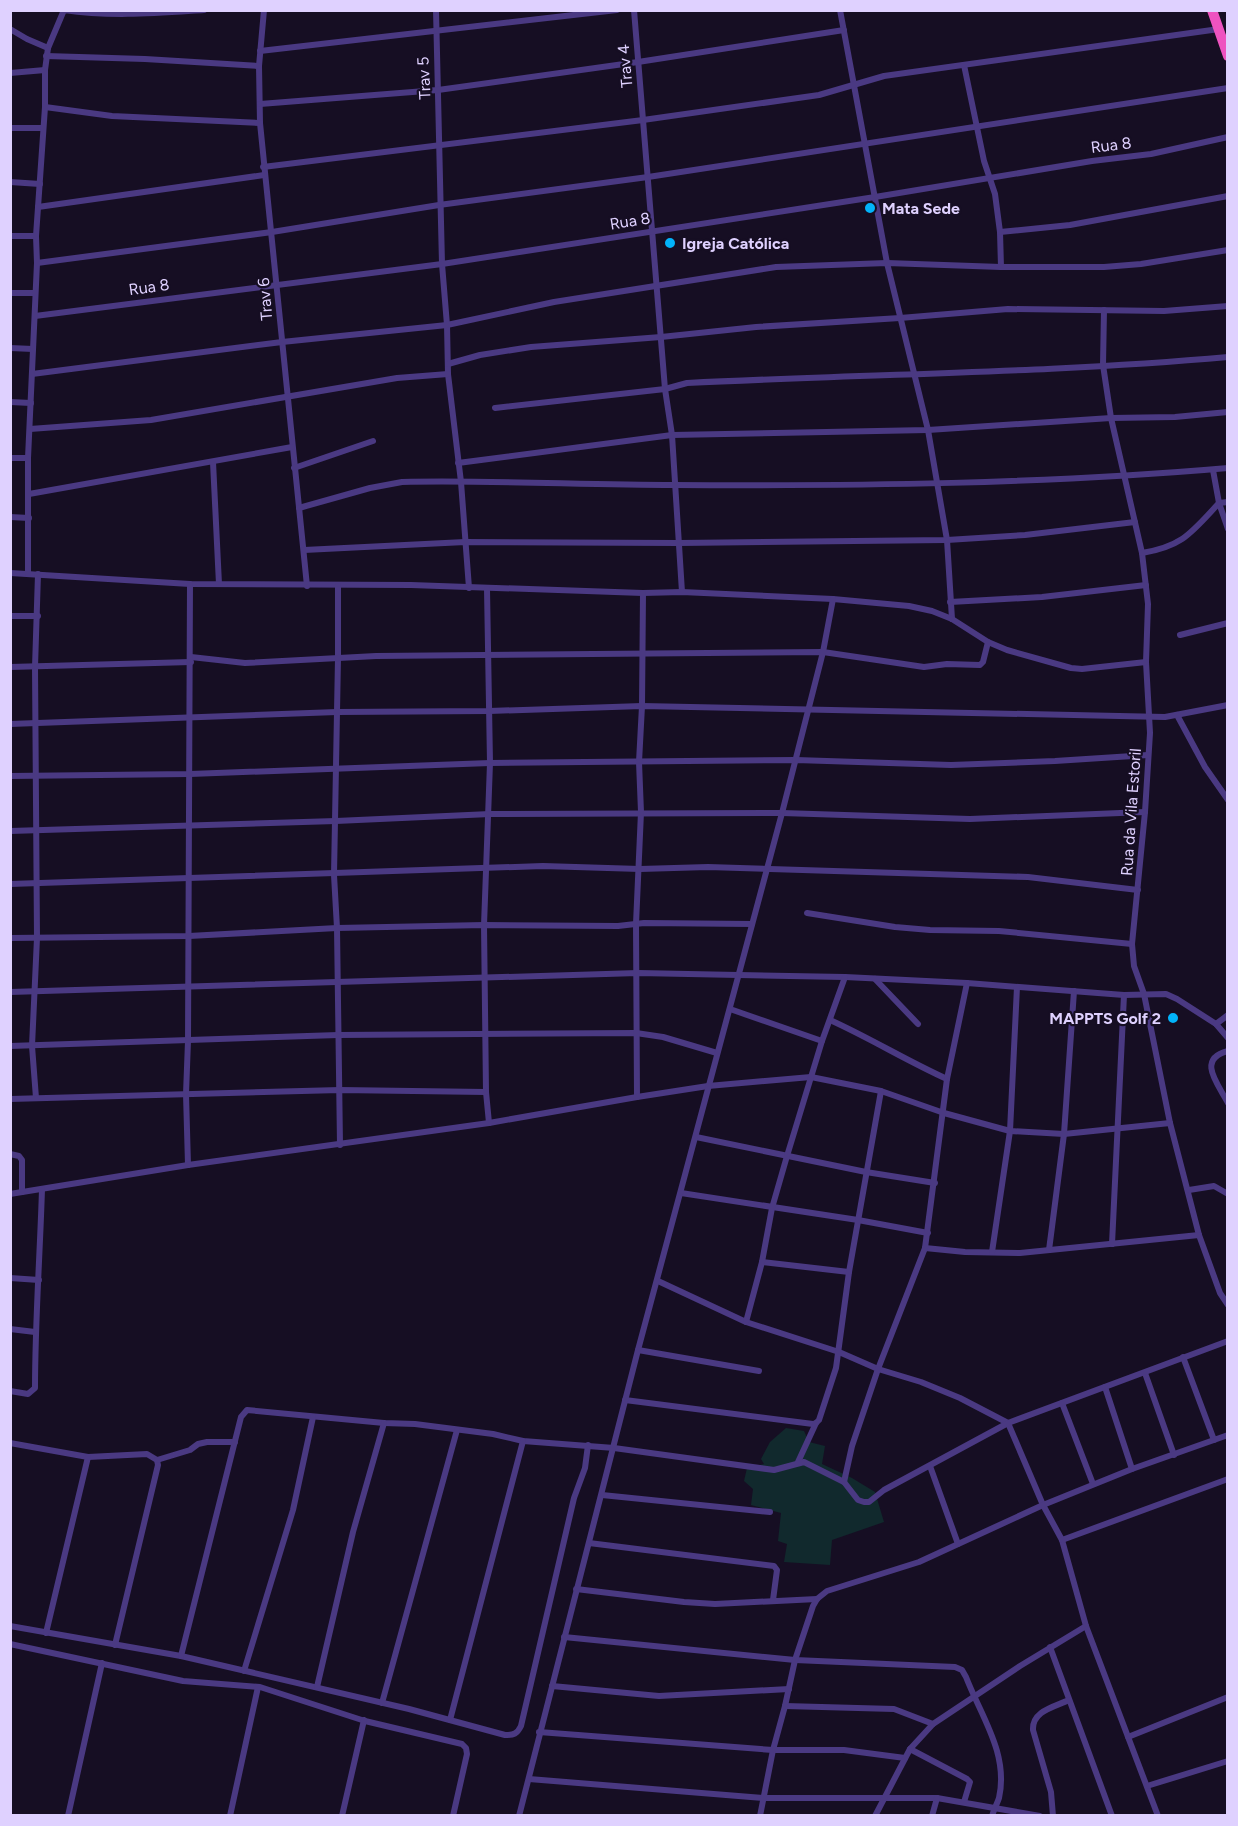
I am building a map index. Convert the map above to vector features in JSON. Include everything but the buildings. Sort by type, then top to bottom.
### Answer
[{"type":"highway","points":[[1212,10],[1227,56]]},
{"type":"street","points":[[28,574],[28,458],[37,264],[36,236],[48,48],[64,10],[112,15],[204,10]]},
{"type":"street","name":"Trav 6","points":[[264,10],[259,66],[263,167],[278,284],[307,586]]},
{"type":"street","name":"Trav 5","points":[[436,10],[440,144],[439,205],[448,374],[461,482],[469,588]]},
{"type":"street","points":[[260,51],[617,10]]},
{"type":"street","name":"Trav 4","points":[[634,10],[665,389],[672,435],[682,592]]},
{"type":"street","points":[[840,10],[887,263],[928,430],[938,483],[947,540],[951,619]]},
{"type":"street","points":[[10,29],[48,48]]},
{"type":"street","points":[[263,167],[643,120],[819,95],[884,76],[1219,29]]},
{"type":"street","points":[[260,104],[438,90],[844,30]]},
{"type":"street","points":[[46,56],[259,66]]},
{"type":"street","points":[[964,64],[995,194],[1000,232],[1001,267]]},
{"type":"street","points":[[10,73],[45,70]]},
{"type":"street","points":[[37,264],[648,177],[1227,88]]},
{"type":"street","points":[[45,107],[112,116],[260,123]]},
{"type":"street","points":[[10,128],[43,128]]},
{"type":"street","name":"Rua 8","points":[[35,316],[442,264],[1151,153],[1227,137]]},
{"type":"street","points":[[38,207],[264,175]]},
{"type":"street","points":[[10,182],[40,184]]},
{"type":"street","points":[[1000,232],[1070,225],[1227,196]]},
{"type":"street","points":[[10,236],[36,236]]},
{"type":"street","points":[[32,374],[282,342],[447,325],[554,302],[776,267],[887,263],[1001,267],[1104,267],[1141,264],[1227,250]]},
{"type":"street","points":[[10,293],[35,293]]},
{"type":"street","points":[[448,364],[480,355],[531,347],[756,327],[1008,309],[1181,310],[1227,306]]},
{"type":"street","name":"Rua da Vila Estoril","points":[[1104,310],[1103,365],[1111,418],[1142,553],[1148,604],[1146,662],[1150,717],[1145,812],[1132,944],[1134,966],[1144,994],[1170,1124],[1199,1235],[1220,1293],[1227,1305]]},
{"type":"street","points":[[10,348],[33,349]]},
{"type":"street","points":[[495,408],[665,389],[687,383],[915,375],[1172,362],[1227,357]]},
{"type":"street","points":[[30,429],[151,420],[397,378],[448,374]]},
{"type":"street","points":[[10,402],[31,403]]},
{"type":"street","points":[[459,463],[672,435],[928,430],[1111,418],[1175,417],[1227,412]]},
{"type":"street","points":[[294,468],[373,441]]},
{"type":"street","points":[[28,495],[292,447]]},
{"type":"street","points":[[10,458],[28,458]]},
{"type":"street","points":[[213,462],[219,584]]},
{"type":"street","points":[[299,508],[387,484],[461,482],[675,485],[938,483],[1125,476],[1227,468]]},
{"type":"street","points":[[1213,470],[1227,529]]},
{"type":"street","points":[[1142,553],[1165,549],[1180,541],[1219,503],[1227,502]]},
{"type":"street","points":[[10,517],[29,518]]},
{"type":"street","points":[[303,549],[465,542],[679,543],[947,540],[1025,535],[1135,522]]},
{"type":"street","points":[[10,573],[190,584],[411,585],[487,589],[682,592],[833,599],[909,606],[932,611],[1007,650],[1071,668],[1146,662]]},
{"type":"street","points":[[36,1098],[32,1046],[37,938],[35,667],[38,574]]},
{"type":"street","points":[[188,1165],[186,1094],[189,987],[190,584]]},
{"type":"street","points":[[950,602],[1042,597],[1146,585]]},
{"type":"street","points":[[338,586],[334,875],[337,928],[340,1145]]},
{"type":"street","points":[[487,589],[490,814],[485,868],[484,925],[486,1092],[489,1123]]},
{"type":"street","points":[[637,1096],[636,924],[640,868],[639,762],[643,593]]},
{"type":"street","points":[[519,1815],[638,1350],[782,813],[823,652],[833,599]]},
{"type":"street","points":[[10,616],[38,616]]},
{"type":"street","points":[[1180,635],[1227,623]]},
{"type":"street","points":[[10,667],[191,659],[245,663],[376,656],[823,652],[924,667],[947,664],[980,665],[983,662],[988,642]]},
{"type":"street","points":[[10,724],[337,711],[489,711],[642,706],[1150,717],[1177,716],[1227,705]]},
{"type":"street","points":[[1177,716],[1205,767],[1227,800]]},
{"type":"street","points":[[10,776],[190,774],[490,764],[795,760],[951,765],[1148,755]]},
{"type":"street","points":[[10,831],[490,814],[782,813],[970,819],[1145,812]]},
{"type":"street","points":[[10,884],[334,875],[543,866],[766,867],[1028,877],[1138,890]]},
{"type":"street","points":[[807,913],[895,927],[999,931],[1132,944]]},
{"type":"street","points":[[10,938],[189,936],[337,928],[484,925],[752,924]]},
{"type":"street","points":[[10,992],[638,973],[875,978],[1124,995],[1166,994],[1178,999],[1216,1024],[1227,1038]]},
{"type":"street","points":[[746,1322],[762,1262],[772,1208],[822,1041],[845,977]]},
{"type":"street","points":[[875,978],[918,1024]]},
{"type":"street","points":[[844,1482],[852,1446],[878,1369],[925,1248],[947,1079],[967,983]]},
{"type":"street","points":[[992,1252],[1010,1131],[1017,987]]},
{"type":"street","points":[[1049,1250],[1064,1134],[1074,991]]},
{"type":"street","points":[[1112,1244],[1124,995]]},
{"type":"street","points":[[730,1009],[822,1041]]},
{"type":"street","points":[[1216,1024],[1227,1015]]},
{"type":"street","points":[[830,1020],[909,1062],[947,1079]]},
{"type":"street","points":[[10,1046],[338,1035],[486,1036],[636,1033],[663,1037],[717,1053]]},
{"type":"street","points":[[1227,1051],[1215,1054],[1211,1059],[1211,1069],[1227,1103]]},
{"type":"street","points":[[10,1194],[188,1165],[489,1123],[637,1096],[708,1086],[811,1077],[881,1090],[944,1113],[1010,1131],[1064,1134],[1170,1124]]},
{"type":"street","points":[[10,1099],[340,1090],[486,1092]]},
{"type":"street","points":[[798,1462],[819,1420],[836,1368],[849,1272],[881,1090]]},
{"type":"street","points":[[696,1137],[866,1172],[935,1183]]},
{"type":"street","points":[[10,1154],[19,1156],[22,1160],[22,1192]]},
{"type":"street","points":[[1189,1190],[1214,1186],[1227,1194]]},
{"type":"street","points":[[10,1391],[28,1394],[35,1388],[35,1332],[42,1189]]},
{"type":"street","points":[[681,1193],[928,1233]]},
{"type":"street","points":[[925,1248],[1020,1253],[1199,1235]]},
{"type":"street","points":[[762,1262],[849,1272]]},
{"type":"street","points":[[10,1278],[39,1280]]},
{"type":"street","points":[[658,1281],[746,1322],[921,1382],[960,1398],[1008,1423],[1043,1505],[1062,1540],[1086,1626],[1158,1815]]},
{"type":"street","points":[[10,1329],[35,1332]]},
{"type":"street","points":[[181,1656],[241,1417],[247,1410],[415,1424],[493,1434],[523,1441],[614,1448],[774,1470],[804,1462],[844,1482],[858,1500],[869,1502],[884,1490],[1008,1423],[1227,1341]]},
{"type":"street","points":[[638,1350],[759,1371]]},
{"type":"street","points":[[1183,1358],[1214,1440]]},
{"type":"street","points":[[1145,1373],[1174,1455]]},
{"type":"street","points":[[1105,1387],[1132,1469]]},
{"type":"street","points":[[626,1400],[816,1423]]},
{"type":"street","points":[[1062,1403],[1093,1484]]},
{"type":"street","points":[[244,1671],[293,1510],[313,1417]]},
{"type":"street","points":[[317,1687],[353,1532],[384,1423]]},
{"type":"street","points":[[382,1703],[457,1430]]},
{"type":"street","points":[[760,1815],[795,1660],[817,1599],[827,1591],[919,1562],[1093,1484],[1227,1435]]},
{"type":"street","points":[[450,1720],[523,1441]]},
{"type":"street","points":[[10,1443],[88,1456],[147,1454],[157,1460],[190,1450],[198,1444],[235,1442]]},
{"type":"street","points":[[10,1626],[181,1656],[513,1736],[521,1726],[574,1498],[585,1468],[588,1445]]},
{"type":"street","points":[[46,1633],[88,1456]]},
{"type":"street","points":[[115,1645],[158,1465],[157,1460]]},
{"type":"street","points":[[930,1466],[958,1544]]},
{"type":"street","points":[[1062,1540],[1227,1479]]},
{"type":"street","points":[[602,1495],[770,1512]]},
{"type":"street","points":[[589,1543],[774,1566],[777,1570],[773,1600]]},
{"type":"street","points":[[576,1589],[694,1603],[743,1604],[773,1600],[817,1599]]},
{"type":"street","points":[[874,1815],[910,1749],[933,1724],[1086,1626]]},
{"type":"street","points":[[564,1637],[795,1660],[955,1667],[962,1670],[966,1677],[996,1743],[1001,1786],[992,1815]]},
{"type":"street","points":[[10,1644],[183,1681],[258,1687],[363,1720],[462,1744],[467,1754],[453,1815]]},
{"type":"street","points":[[1050,1647],[1112,1815]]},
{"type":"street","points":[[68,1815],[102,1663]]},
{"type":"street","points":[[552,1686],[659,1696],[789,1689]]},
{"type":"street","points":[[230,1815],[258,1687]]},
{"type":"street","points":[[1128,1737],[1227,1697]]},
{"type":"street","points":[[1053,1815],[1051,1792],[1033,1730],[1033,1722],[1036,1716],[1069,1700]]},
{"type":"street","points":[[785,1706],[894,1709],[933,1724]]},
{"type":"street","points":[[342,1815],[363,1720]]},
{"type":"street","points":[[539,1732],[773,1750],[844,1750],[905,1758]]},
{"type":"street","points":[[910,1749],[967,1779],[970,1782],[964,1802]]},
{"type":"street","points":[[1147,1786],[1227,1761]]},
{"type":"street","points":[[529,1779],[763,1798],[937,1798],[1040,1815]]},
{"type":"street","points":[[932,1815],[937,1798]]},
{"type":"green space","points":[[786,1428],[804,1431],[809,1442],[825,1446],[822,1464],[875,1492],[884,1522],[832,1540],[830,1565],[784,1562],[787,1544],[778,1541],[781,1513],[751,1505],[753,1489],[744,1481],[747,1468],[764,1464],[761,1459],[770,1442]]},
{"type":"place","name":"Mata Sede","points":[[870,208]]},
{"type":"place","name":"Igreja Católica","points":[[670,243]]},
{"type":"place","name":"MAPPTS Golf 2","points":[[1173,1018]]}]
